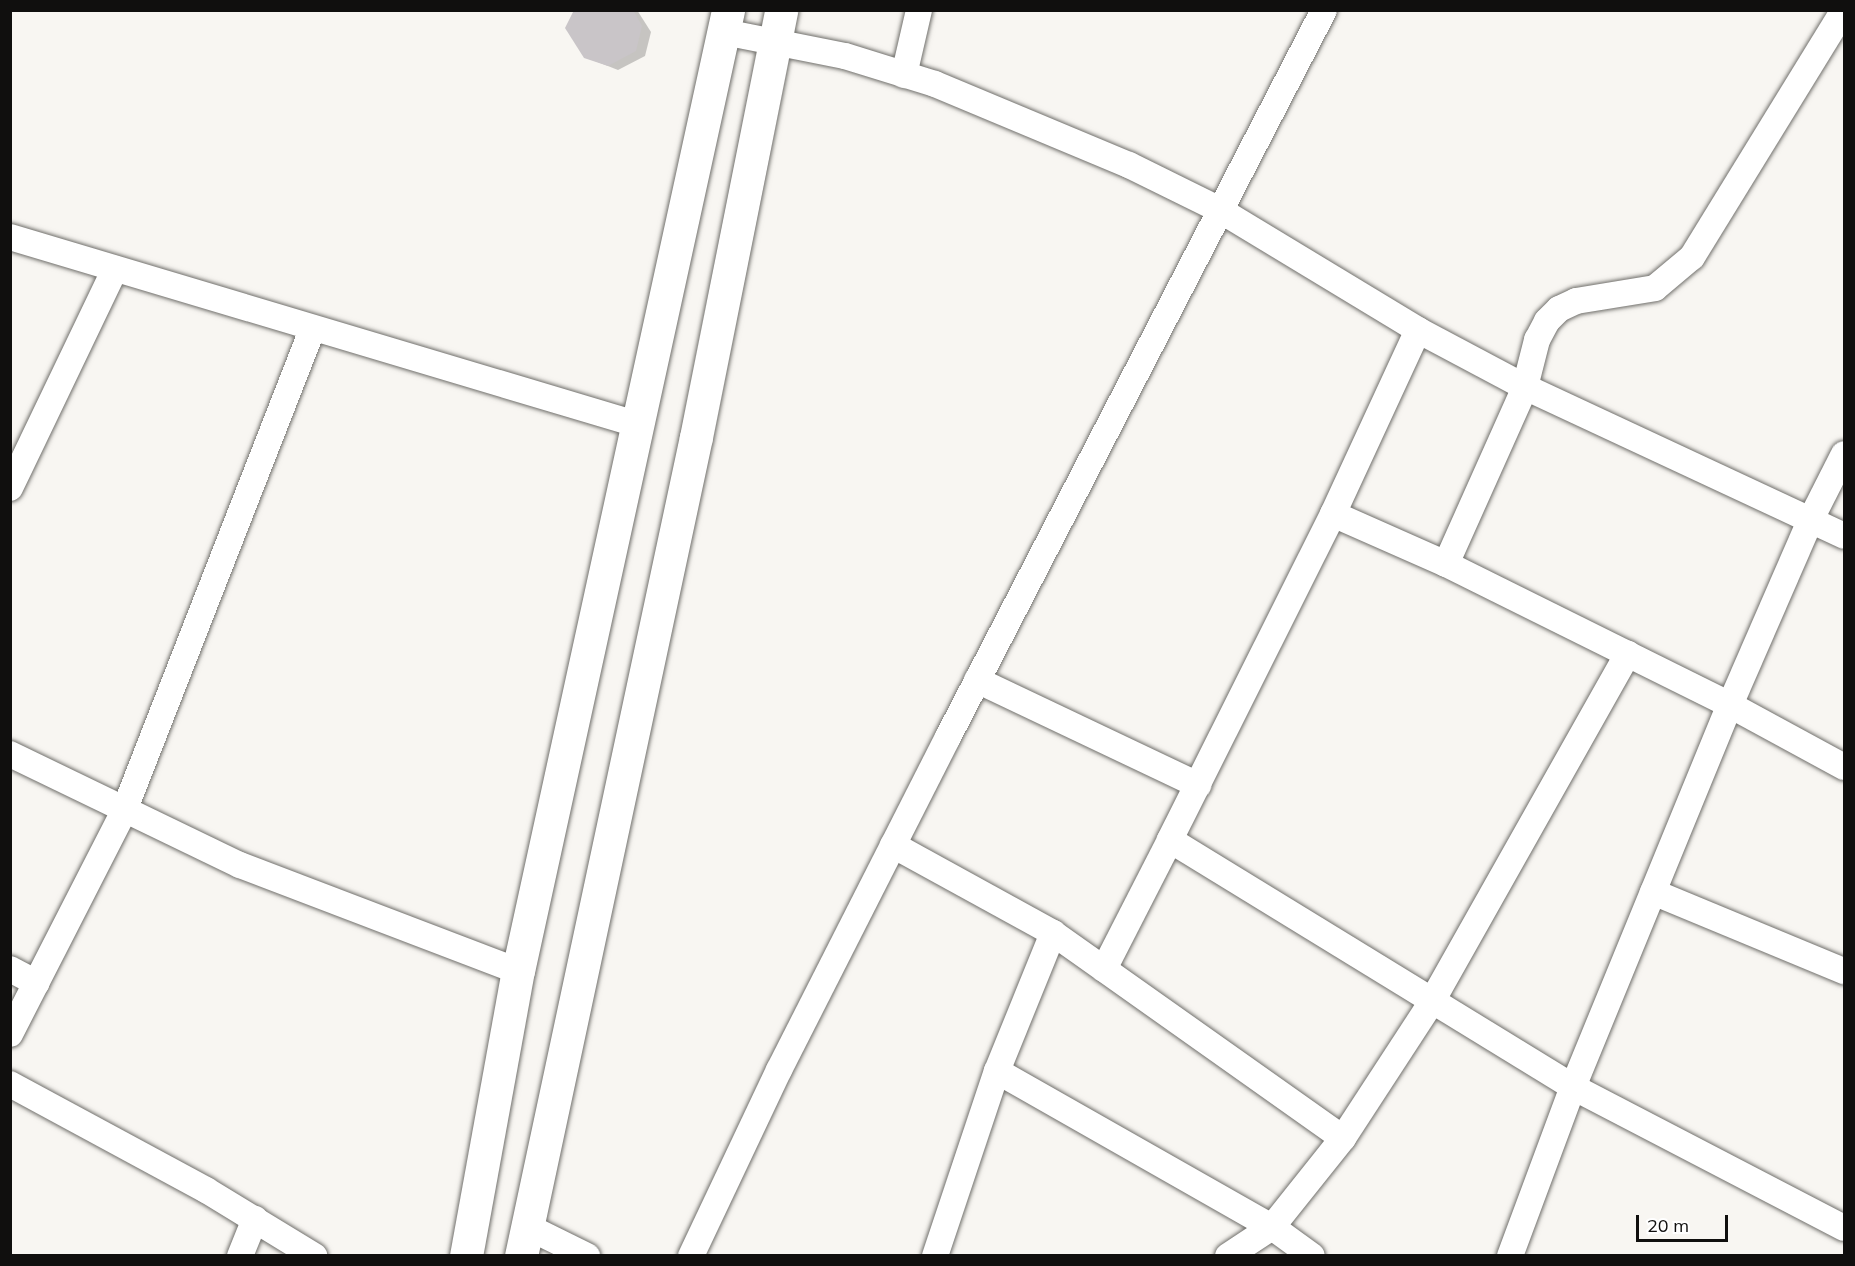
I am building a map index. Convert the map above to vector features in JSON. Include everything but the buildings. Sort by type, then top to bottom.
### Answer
[{"type":"main road","points":[[466,1256],[518,971],[726,21]]},
{"type":"main road","points":[[524,1241],[696,436],[778,26]]},
{"type":"street","points":[[904,75],[919,10]]},
{"type":"street","points":[[691,1256],[893,845],[1324,10]]},
{"type":"street","points":[[1446,564],[1525,387],[1537,340],[1559,309],[1576,301],[1655,288],[1692,257],[1844,10]]},
{"type":"street","points":[[726,21],[778,26],[1044,128],[1220,210],[1418,330],[1525,387],[1809,523],[1845,536]]},
{"type":"street","points":[[10,237],[312,330],[636,424]]},
{"type":"street","points":[[10,488],[115,269]]},
{"type":"street","points":[[10,1034],[124,811],[312,330]]},
{"type":"street","points":[[1104,969],[1333,514],[1418,330]]},
{"type":"street","points":[[1509,1256],[1573,1087],[1730,705],[1809,523],[1845,454]]},
{"type":"street","points":[[1333,514],[1446,564],[1730,705],[1845,767]]},
{"type":"street","points":[[1228,1256],[1272,1227],[1342,1138],[1431,1003],[1628,654]]},
{"type":"street","points":[[977,681],[1197,785]]},
{"type":"street","points":[[10,754],[240,865],[518,971]]},
{"type":"street","points":[[1170,840],[1431,1003],[1573,1087],[1845,1228]]},
{"type":"street","points":[[893,845],[1053,933],[1342,1138]]},
{"type":"street","points":[[1653,892],[1845,970]]},
{"type":"street","points":[[935,1256],[997,1071],[1053,933]]},
{"type":"street","points":[[10,969],[36,983]]},
{"type":"street","points":[[997,1071],[1272,1227],[1312,1256]]},
{"type":"street","points":[[10,1084],[255,1219],[314,1256]]},
{"type":"street","points":[[240,1256],[255,1219]]},
{"type":"street","points":[[524,1241],[587,1256]]}]
